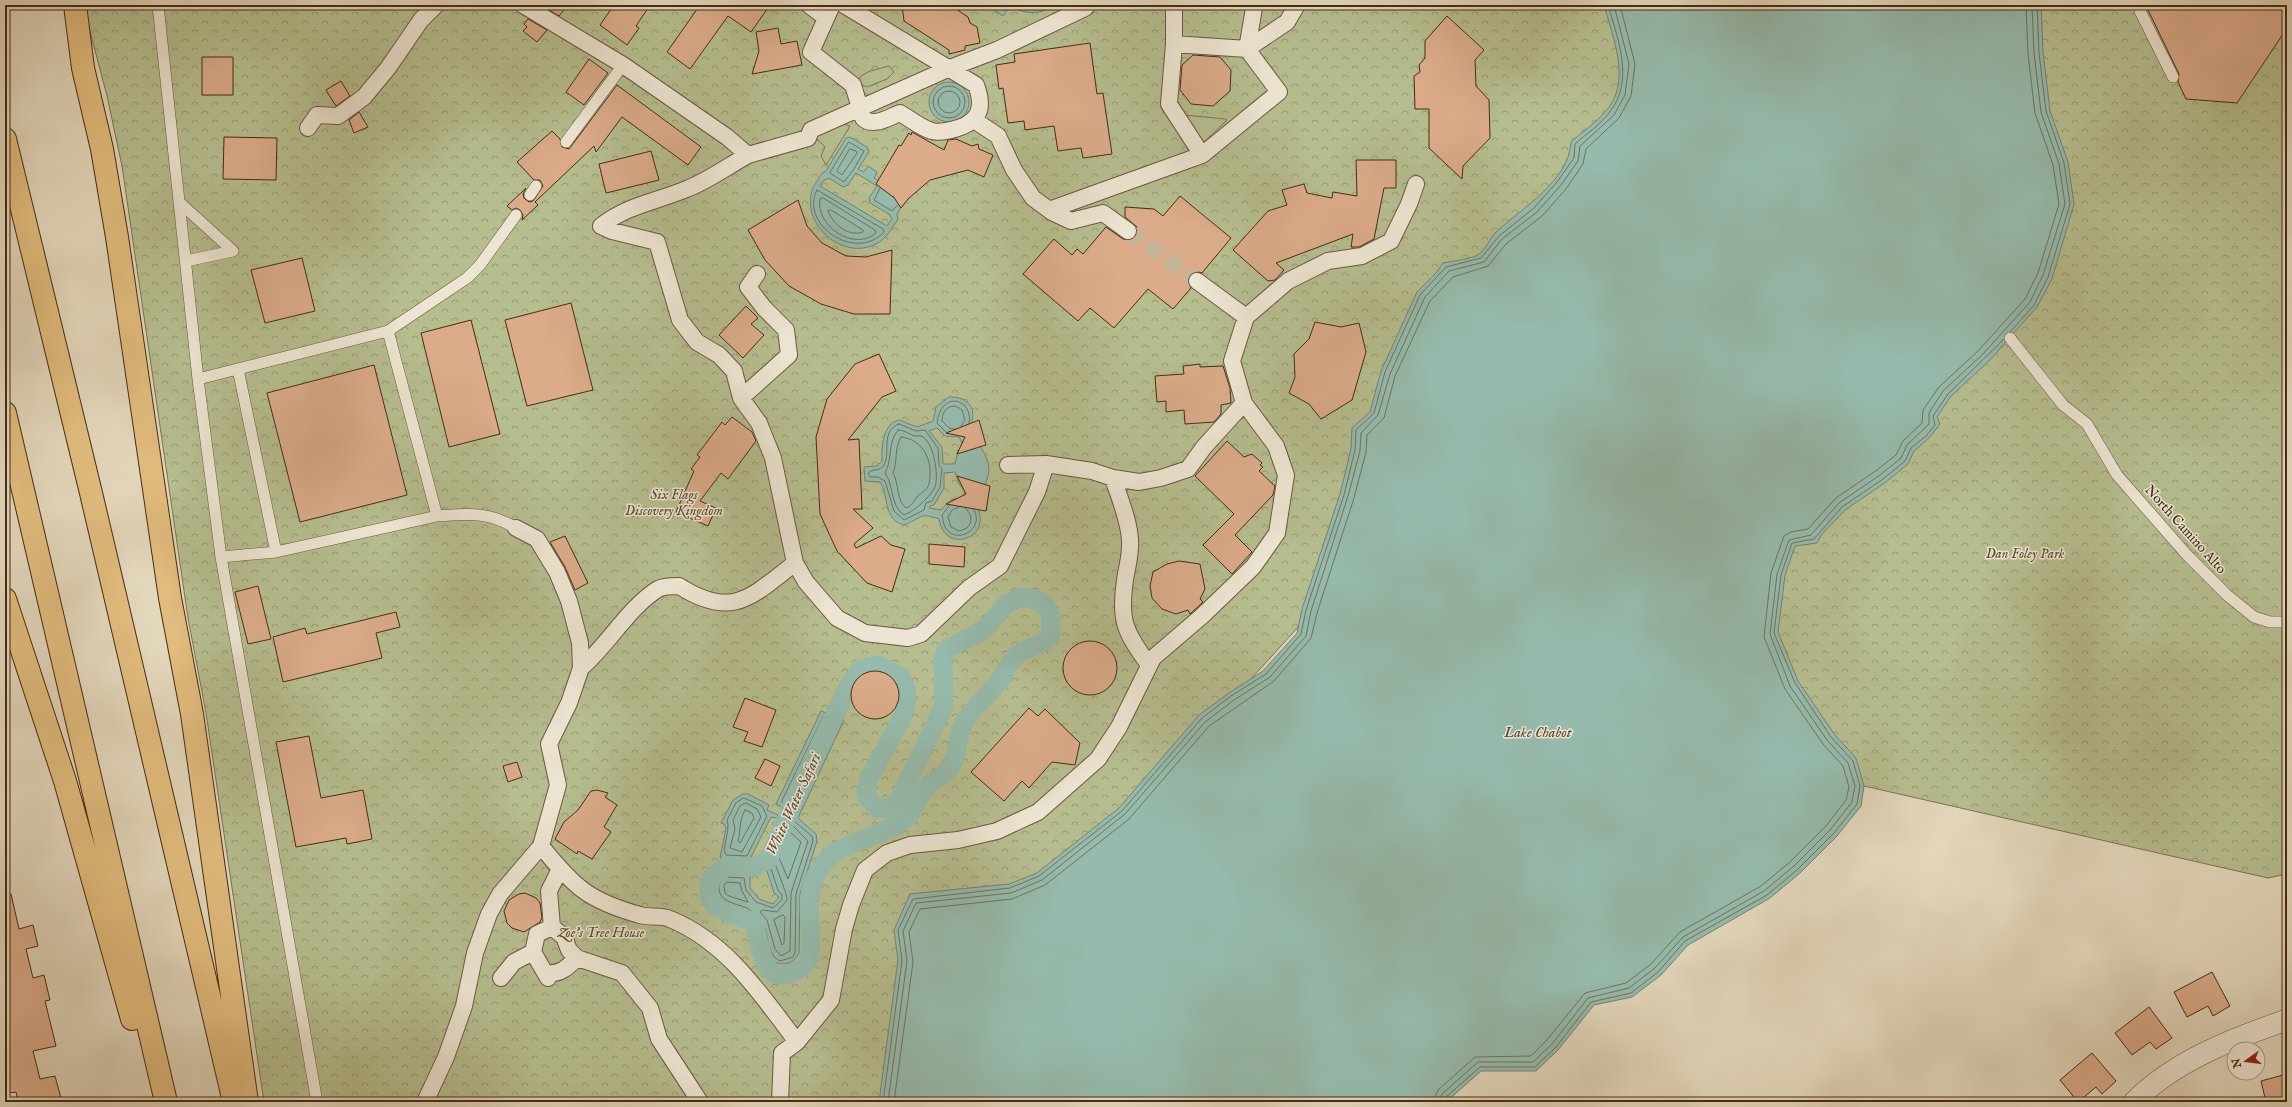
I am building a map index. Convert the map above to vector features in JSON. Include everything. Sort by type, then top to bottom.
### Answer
[{"type":"highway","points":[[59,5],[77,29]]},
{"type":"highway","points":[[75,5],[83,68],[102,149],[116,230],[170,598],[193,722],[248,1102]]},
{"type":"highway","points":[[5,139],[93,501],[234,1102]]},
{"type":"highway","points":[[5,413],[166,1102]]},
{"type":"highway","points":[[5,599],[64,781],[156,1102]]},
{"type":"street","points":[[308,128],[317,115],[338,116],[364,97],[388,68],[421,20],[436,5]]},
{"type":"street","points":[[523,5],[623,65],[727,137],[748,155]]},
{"type":"street","points":[[809,5],[828,11],[811,52],[853,85],[863,118],[871,123],[900,112]]},
{"type":"street","points":[[844,5],[976,85],[980,97],[980,111],[974,120],[961,128],[932,131],[900,112],[891,94]]},
{"type":"street","points":[[1046,464],[1037,492],[1000,566],[969,588],[921,634],[908,638],[866,633],[837,618],[806,582],[795,563],[773,458],[759,423],[741,398],[734,372],[719,355],[697,342],[680,320],[672,298],[658,242],[612,231],[601,226],[612,217],[645,202],[689,188],[748,155],[808,138],[811,130],[950,68],[997,50],[1085,8],[1087,5]]},
{"type":"street","points":[[1174,5],[1174,44],[1169,104],[1202,155]]},
{"type":"street","points":[[1049,210],[1202,155],[1279,92],[1247,49],[1254,8],[1252,5]]},
{"type":"street","points":[[1174,44],[1247,49],[1287,22],[1297,5]]},
{"type":"street","points":[[974,120],[998,136],[1014,170],[1033,198],[1049,210],[1071,221],[1103,212],[1128,231]]},
{"type":"street","points":[[780,1102],[782,1052],[797,1042],[831,1000],[850,905],[865,870],[888,853],[910,845],[958,840],[997,831],[1038,812],[1098,759],[1119,727],[1153,658],[1202,616],[1253,567],[1277,533],[1286,475],[1276,446],[1244,403],[1232,361],[1246,317],[1288,281],[1328,261],[1362,256],[1391,241],[1409,204],[1416,184]]},
{"type":"street","points":[[741,398],[789,355],[786,330],[764,308],[748,287],[757,274]]},
{"type":"street","points":[[1197,281],[1246,317]]},
{"type":"street","points":[[1008,465],[1046,464],[1092,471],[1113,478],[1139,482],[1161,478],[1188,469],[1204,447],[1244,403]]},
{"type":"street","points":[[1113,478],[1130,538],[1131,557],[1125,579],[1124,623],[1132,642],[1149,665]]},
{"type":"street","points":[[425,1102],[446,1057],[464,1006],[475,953],[489,914],[500,894],[541,846],[558,785],[549,744],[569,703],[581,668],[580,643],[569,601],[557,572],[536,539],[516,528]]},
{"type":"street","points":[[581,668],[596,655],[616,629],[659,589],[679,586],[699,598],[725,604],[752,597],[795,563]]},
{"type":"street","points":[[541,846],[560,869],[583,892],[603,904],[642,916],[669,918],[701,936],[730,959],[797,1042]]},
{"type":"street","points":[[560,869],[549,891],[552,927],[564,937],[568,950],[577,958],[622,973],[650,1008],[659,1039],[700,1102]]},
{"type":"street","points":[[552,927],[537,934],[533,952],[547,976],[558,973],[577,958]]},
{"type":"street","points":[[501,978],[514,962],[533,952]]},
{"type":"street","points":[[2134,1102],[2147,1089],[2186,1064],[2241,1035],[2287,1020]]},
{"type":"lane","points":[[158,5],[198,379],[221,557],[317,1102]]},
{"type":"lane","points":[[2142,5],[2140,11],[2173,77]]},
{"type":"lane","points":[[566,142],[623,65]]},
{"type":"lane","points":[[179,202],[233,251],[186,261]]},
{"type":"lane","points":[[198,379],[388,331],[467,278],[491,252],[516,215]]},
{"type":"lane","points":[[388,331],[437,516]]},
{"type":"lane","name":"North Camino Alto","points":[[2010,338],[2063,405],[2087,424],[2117,475],[2187,555],[2227,595],[2254,617],[2270,622],[2287,622]]},
{"type":"lane","points":[[238,369],[276,552]]},
{"type":"lane","points":[[221,557],[276,552],[437,516],[477,513],[504,521],[516,528]]},
{"type":"green space","name":"Six Flags Discovery Kingdom","points":[[83,5],[1628,5],[1633,86],[1311,613],[1065,883],[908,1102],[264,1102],[206,713],[188,618],[122,166],[107,96]]},
{"type":"green space","name":"Dan Foley Park","points":[[1941,5],[2287,5],[2287,874],[2268,878],[1719,753]]},
{"type":"green space","points":[[889,66],[894,72],[887,79],[867,87],[860,84],[859,80],[861,76],[870,71]]},
{"type":"green space","points":[[1184,115],[1226,119],[1227,120],[1203,143]]},
{"type":"green space","points":[[843,124],[850,126],[826,165],[821,156],[825,147],[816,138],[816,135]]},
{"type":"water","points":[[987,5],[1053,5],[1048,9],[1032,13],[1021,11],[1010,6],[1003,16]]},
{"type":"water","name":"Lake Chabot","points":[[1604,5],[2041,5],[2043,52],[2050,111],[2068,162],[2074,204],[2052,279],[2037,307],[1989,361],[1951,396],[1937,417],[1940,424],[1929,438],[1914,451],[1908,464],[1886,482],[1845,510],[1822,534],[1817,543],[1795,546],[1785,575],[1778,632],[1798,681],[1835,735],[1856,758],[1864,786],[1861,806],[1837,836],[1800,873],[1770,898],[1688,945],[1661,975],[1632,997],[1594,1005],[1558,1050],[1536,1071],[1481,1071],[1446,1102],[879,1102],[898,960],[894,930],[910,894],[1009,884],[1037,873],[1119,808],[1199,715],[1263,671],[1297,633],[1302,609],[1340,494],[1351,449],[1352,428],[1370,412],[1381,371],[1417,292],[1436,273],[1443,263],[1467,259],[1479,254],[1496,232],[1542,193],[1562,169],[1568,156],[1571,142],[1606,111],[1614,99],[1618,87],[1618,60]]},
{"type":"water","points":[[953,82],[960,85],[966,91],[969,102],[968,110],[960,119],[953,122],[945,122],[938,119],[930,110],[929,98],[932,91],[941,83]]},
{"type":"water","points":[[850,137],[867,147],[869,152],[858,169],[864,172],[868,166],[877,172],[874,178],[909,195],[897,214],[898,219],[886,236],[880,242],[864,248],[852,248],[840,244],[830,238],[821,230],[814,219],[811,208],[811,195],[814,186],[822,173],[826,171],[846,138]],"holes":[[[856,173],[877,186],[869,198],[870,203],[889,214],[892,219],[887,226],[820,186],[823,181],[829,178],[843,187],[848,185]]]},
{"type":"water","points":[[949,397],[962,399],[969,404],[973,412],[973,433],[987,458],[989,470],[987,479],[975,504],[980,515],[980,525],[975,533],[968,538],[959,539],[950,537],[943,531],[939,519],[928,516],[921,517],[904,525],[897,522],[890,513],[883,487],[880,482],[865,481],[864,467],[877,466],[882,461],[884,437],[889,426],[899,420],[917,427],[933,421],[936,407]],"holes":[[[937,428],[945,436],[959,437],[963,445],[958,450],[955,464],[943,464],[942,447],[929,431]],[[955,472],[959,484],[965,491],[963,498],[951,500],[941,510],[929,508],[930,506],[934,505],[944,488],[944,473]]]},
{"type":"water","points":[[821,711],[844,720],[798,818],[816,834],[817,841],[800,894],[799,953],[791,962],[780,964],[771,961],[759,923],[745,912],[730,907],[719,899],[716,891],[716,880],[724,875],[732,873],[750,876],[750,888],[759,899],[773,904],[779,897],[774,893],[762,855],[783,808],[776,804]]},
{"type":"water","points":[[743,794],[748,794],[769,805],[767,810],[778,815],[777,818],[771,817],[750,859],[744,862],[720,858],[726,828],[724,824],[721,823],[733,800]]},
{"type":"building","points":[[541,5],[568,5],[559,16]]},
{"type":"building","points":[[614,5],[650,5],[636,26],[639,28],[627,45],[600,25]]},
{"type":"building","points":[[700,5],[770,5],[751,32],[728,16],[690,69],[667,52]]},
{"type":"building","points":[[902,5],[950,5],[968,17],[970,23],[977,27],[980,43],[965,46],[965,50],[949,54],[949,50],[904,21]]},
{"type":"building","points":[[2149,5],[2287,5],[2287,28],[2237,103],[2186,99],[2178,82],[2179,74],[2148,10]]},
{"type":"building","points":[[1447,16],[1484,50],[1475,60],[1476,86],[1489,100],[1490,138],[1463,166],[1462,179],[1429,148],[1429,109],[1415,109],[1414,76],[1420,72],[1419,65],[1425,58],[1425,41]]},
{"type":"building","points":[[528,19],[547,30],[537,42],[523,31],[527,27],[524,24]]},
{"type":"building","points":[[778,28],[781,44],[797,41],[802,65],[752,74],[759,51],[756,32]]},
{"type":"building","points":[[1090,43],[1097,94],[1103,93],[1112,154],[1083,158],[1081,148],[1058,151],[1054,126],[1025,130],[1024,121],[1008,123],[1003,88],[999,89],[996,65],[1015,62],[1014,54]]},
{"type":"building","points":[[1193,55],[1220,57],[1231,70],[1230,91],[1213,106],[1191,104],[1180,90],[1182,65]]},
{"type":"building","points":[[202,57],[233,57],[233,95],[202,95]]},
{"type":"building","points":[[589,59],[608,73],[584,105],[566,92]]},
{"type":"building","points":[[341,81],[350,96],[336,106],[326,90]]},
{"type":"building","points":[[617,85],[701,147],[688,165],[622,117],[596,152],[594,146],[535,202],[538,205],[522,220],[523,215],[520,210],[516,208],[512,210],[507,206],[526,188],[523,194],[524,198],[529,202],[533,201],[543,186],[540,180],[534,180],[517,162],[552,131],[560,139],[562,147],[569,149]]},
{"type":"building","points":[[359,112],[368,127],[354,133],[349,120]]},
{"type":"building","points":[[912,132],[944,150],[948,140],[956,139],[972,146],[978,144],[979,149],[993,155],[984,177],[968,170],[930,180],[908,199],[901,208],[893,196],[876,184],[899,145],[901,146],[909,133],[911,135]]},
{"type":"building","points":[[224,137],[277,138],[276,180],[223,179]]},
{"type":"building","points":[[651,151],[659,180],[606,193],[599,164]]},
{"type":"building","points":[[1356,160],[1396,160],[1396,188],[1384,188],[1374,239],[1359,247],[1351,247],[1353,234],[1276,263],[1284,270],[1275,280],[1268,281],[1233,250],[1268,211],[1287,205],[1282,190],[1304,184],[1307,193],[1332,198],[1333,192],[1357,196]]},
{"type":"building","points":[[1180,196],[1231,238],[1202,273],[1198,272],[1190,275],[1188,280],[1191,288],[1173,309],[1148,289],[1114,328],[1090,308],[1078,321],[1023,274],[1054,239],[1072,255],[1077,249],[1083,254],[1106,227],[1123,239],[1132,240],[1136,236],[1137,227],[1125,217],[1125,207],[1154,209],[1163,216]]},
{"type":"building","points":[[798,200],[807,226],[822,243],[846,256],[866,257],[892,250],[890,314],[854,314],[821,304],[789,286],[765,260],[748,230]]},
{"type":"building","points":[[302,258],[315,311],[265,323],[251,270]]},
{"type":"building","points":[[571,303],[593,390],[527,406],[505,320]]},
{"type":"building","points":[[746,306],[758,318],[751,324],[764,335],[743,358],[719,335]]},
{"type":"building","points":[[471,320],[500,434],[449,447],[421,333]]},
{"type":"building","points":[[1315,322],[1341,327],[1359,323],[1366,352],[1352,400],[1321,419],[1309,404],[1289,393],[1295,377],[1294,354],[1309,339]]},
{"type":"building","points":[[879,354],[896,391],[882,397],[848,440],[859,439],[862,509],[853,509],[873,528],[854,544],[856,548],[881,536],[891,545],[905,549],[892,592],[867,583],[837,551],[820,514],[816,437],[827,399],[855,364]]},
{"type":"building","points":[[1200,364],[1200,367],[1223,366],[1230,388],[1231,403],[1221,405],[1221,414],[1214,422],[1185,424],[1184,410],[1166,412],[1166,401],[1157,402],[1155,376],[1184,374],[1183,366]]},
{"type":"building","points":[[374,365],[407,495],[300,522],[267,393]]},
{"type":"building","points":[[732,417],[752,432],[756,441],[728,479],[721,473],[700,501],[716,508],[708,526],[676,512],[694,471],[691,469],[700,457],[697,455],[722,422],[725,425]]},
{"type":"building","points":[[979,420],[986,445],[957,454],[965,437],[946,433]]},
{"type":"building","points":[[1227,441],[1244,457],[1252,454],[1262,463],[1260,465],[1263,467],[1259,471],[1275,486],[1273,495],[1235,535],[1252,552],[1232,574],[1203,545],[1234,514],[1195,476]]},
{"type":"building","points":[[957,476],[990,486],[986,511],[946,504],[966,494]]},
{"type":"building","points":[[565,536],[588,583],[575,590],[565,567],[550,542]]},
{"type":"building","points":[[929,544],[965,547],[964,567],[929,564]]},
{"type":"building","points":[[1179,561],[1200,564],[1205,589],[1200,599],[1203,602],[1190,614],[1188,610],[1176,614],[1162,609],[1152,598],[1150,586],[1153,572],[1167,564]]},
{"type":"building","points":[[258,586],[271,639],[248,644],[235,592]]},
{"type":"building","points":[[396,612],[400,627],[376,633],[382,658],[283,682],[273,637],[305,628],[307,634]]},
{"type":"building","points":[[1085,641],[1095,641],[1105,645],[1113,653],[1117,663],[1117,673],[1113,683],[1105,691],[1095,695],[1085,695],[1075,691],[1067,683],[1063,673],[1063,663],[1067,653],[1075,645]]},
{"type":"building","points":[[870,671],[880,671],[892,678],[899,690],[899,700],[892,712],[880,719],[870,719],[862,715],[855,708],[851,700],[851,690],[855,682],[862,675]]},
{"type":"building","points":[[745,698],[776,710],[762,747],[744,741],[748,732],[733,727]]},
{"type":"building","points":[[1029,708],[1038,716],[1045,709],[1080,743],[1075,765],[1052,762],[1029,788],[1022,781],[1004,801],[971,772]]},
{"type":"building","points":[[309,736],[321,798],[363,790],[372,839],[347,844],[346,838],[296,847],[276,742]]},
{"type":"building","points":[[765,759],[780,766],[771,786],[755,778]]},
{"type":"building","points":[[517,762],[522,777],[508,782],[503,766]]},
{"type":"building","points":[[597,790],[608,793],[605,797],[617,805],[604,827],[611,832],[592,859],[578,851],[577,854],[555,839],[564,822],[578,810],[591,791]]},
{"type":"building","points":[[525,893],[536,898],[540,903],[542,918],[540,922],[524,932],[512,928],[507,923],[504,911],[509,900],[519,894]]},
{"type":"building","points":[[11,894],[19,929],[33,925],[38,946],[26,949],[33,978],[44,975],[50,1000],[45,1001],[56,1046],[33,1051],[40,1079],[55,1076],[62,1102],[18,1102],[16,1092],[9,1093],[5,1077],[5,895]]},
{"type":"building","points":[[2212,972],[2230,1006],[2213,1016],[2208,1006],[2187,1017],[2174,992]]},
{"type":"building","points":[[2149,1007],[2172,1038],[2156,1049],[2150,1042],[2132,1055],[2115,1033]]},
{"type":"building","points":[[2092,1053],[2116,1081],[2102,1094],[2096,1087],[2078,1102],[2060,1080]]},
{"type":"building","points":[[2287,1074],[2287,1102],[2266,1102],[2261,1081],[2266,1081],[2266,1080]]},
{"type":"waterway","name":"White Water Safari","points":[[1023,597],[1039,601],[1048,609],[1051,621],[1050,637],[1042,643],[1019,653],[1013,659],[1000,680],[974,709],[963,724],[955,757],[951,766],[944,774],[925,789],[919,797],[913,810],[907,817],[892,828],[847,846],[836,852],[827,860],[819,870],[811,890],[809,901],[811,943],[809,958],[802,967],[792,973],[780,975],[775,974],[767,966],[764,959],[754,922],[727,913],[713,903],[709,897],[709,888],[712,877],[727,866],[755,867],[769,859],[805,776],[849,685],[861,669],[878,665],[901,677],[906,690],[907,701],[901,720],[868,780],[866,795],[877,809],[888,808],[899,799],[944,706],[943,658],[947,649],[985,629],[1006,604],[1023,597]]},
{"type":"tunnel","points":[[1128,231],[1197,281]]},
{"type":"park label","name":"Zoe's Tree House","points":[[601,932]]}]
